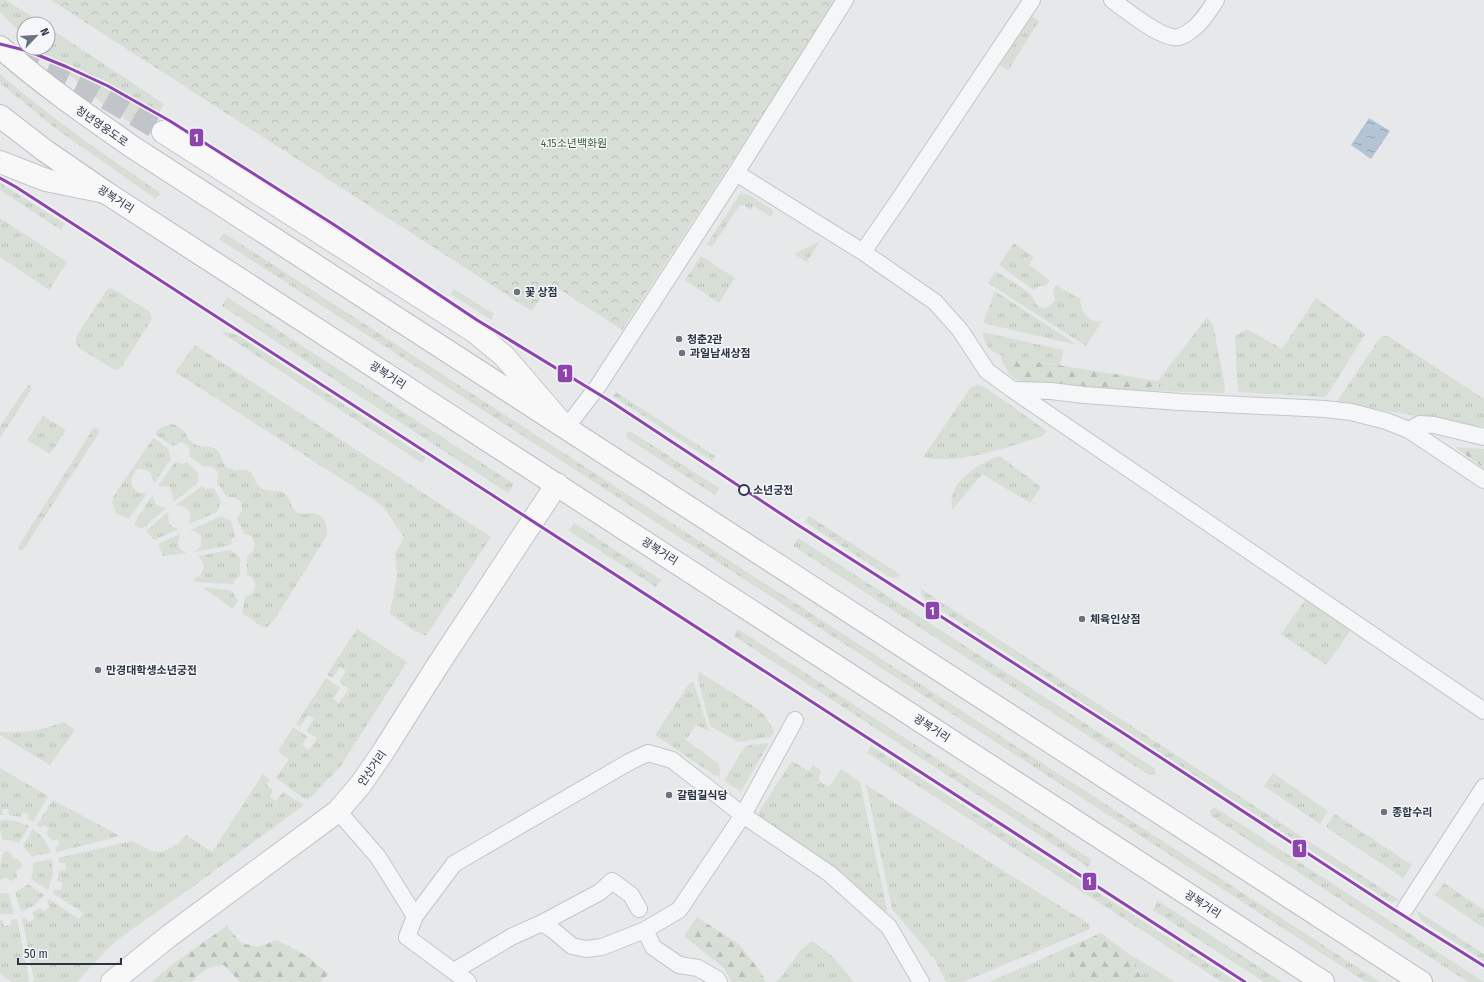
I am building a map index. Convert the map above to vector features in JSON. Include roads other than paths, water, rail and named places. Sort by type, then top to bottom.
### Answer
[{"type":"main road","name":"청년영웅도로","points":[[0,47],[18,63],[75,107],[134,148],[566,428]]},
{"type":"main road","name":"광복거리","points":[[0,116],[44,150],[105,192],[1323,982]]},
{"type":"main road","points":[[163,132],[475,332],[504,356],[566,428],[1421,982]]},
{"type":"main road","points":[[0,162],[46,180],[105,192]]},
{"type":"main road","name":"안산거리","points":[[112,982],[169,936],[338,811],[361,784],[383,752],[556,484]]},
{"type":"street","points":[[566,428],[598,386],[736,174],[845,0]]},
{"type":"street","points":[[863,252],[1032,0]]},
{"type":"street","points":[[1112,0],[1157,31],[1169,36],[1179,37],[1191,31],[1216,0]]},
{"type":"street","points":[[736,174],[863,252],[935,302],[960,330],[987,371],[1013,390],[1484,712]]},
{"type":"street","points":[[1013,390],[1051,391],[1180,402],[1325,409],[1351,412],[1386,421],[1409,430],[1484,480]]},
{"type":"street","points":[[1409,430],[1420,424],[1434,425],[1484,437]]},
{"type":"street","points":[[542,923],[572,946],[586,949],[602,947],[645,930],[679,910],[742,815],[795,720]]},
{"type":"street","points":[[468,982],[407,937],[414,916],[454,864],[629,762],[648,753],[672,760],[742,815],[830,874],[889,926],[922,982]]},
{"type":"street","points":[[1405,909],[1484,787]]},
{"type":"street","points":[[338,811],[378,857],[414,916]]},
{"type":"street","points":[[454,971],[511,938],[600,892],[612,881],[631,895],[639,909]]},
{"type":"street","points":[[645,930],[653,947],[679,965],[698,968],[717,979],[719,982]]},
{"type":"water","points":[[1369,118],[1390,131],[1371,159],[1351,145]]},
{"type":"tunnel","points":[[16,59],[74,81],[110,100],[163,132]]},
{"type":"place","name":"꽃 상점","points":[[517,292]]},
{"type":"place","name":"청춘2관","points":[[679,339]]},
{"type":"place","name":"과일남새상점","points":[[682,353]]},
{"type":"place","name":"소년궁전","points":[[744,490]]},
{"type":"place","name":"체육인상점","points":[[1082,619]]},
{"type":"place","name":"만경대학생소년궁전","points":[[98,670]]},
{"type":"place","name":"갈럼길식당","points":[[669,795]]},
{"type":"place","name":"종합수리","points":[[1384,812]]},
{"type":"park label","name":"4.15소년백화원","points":[[574,143]]}]
